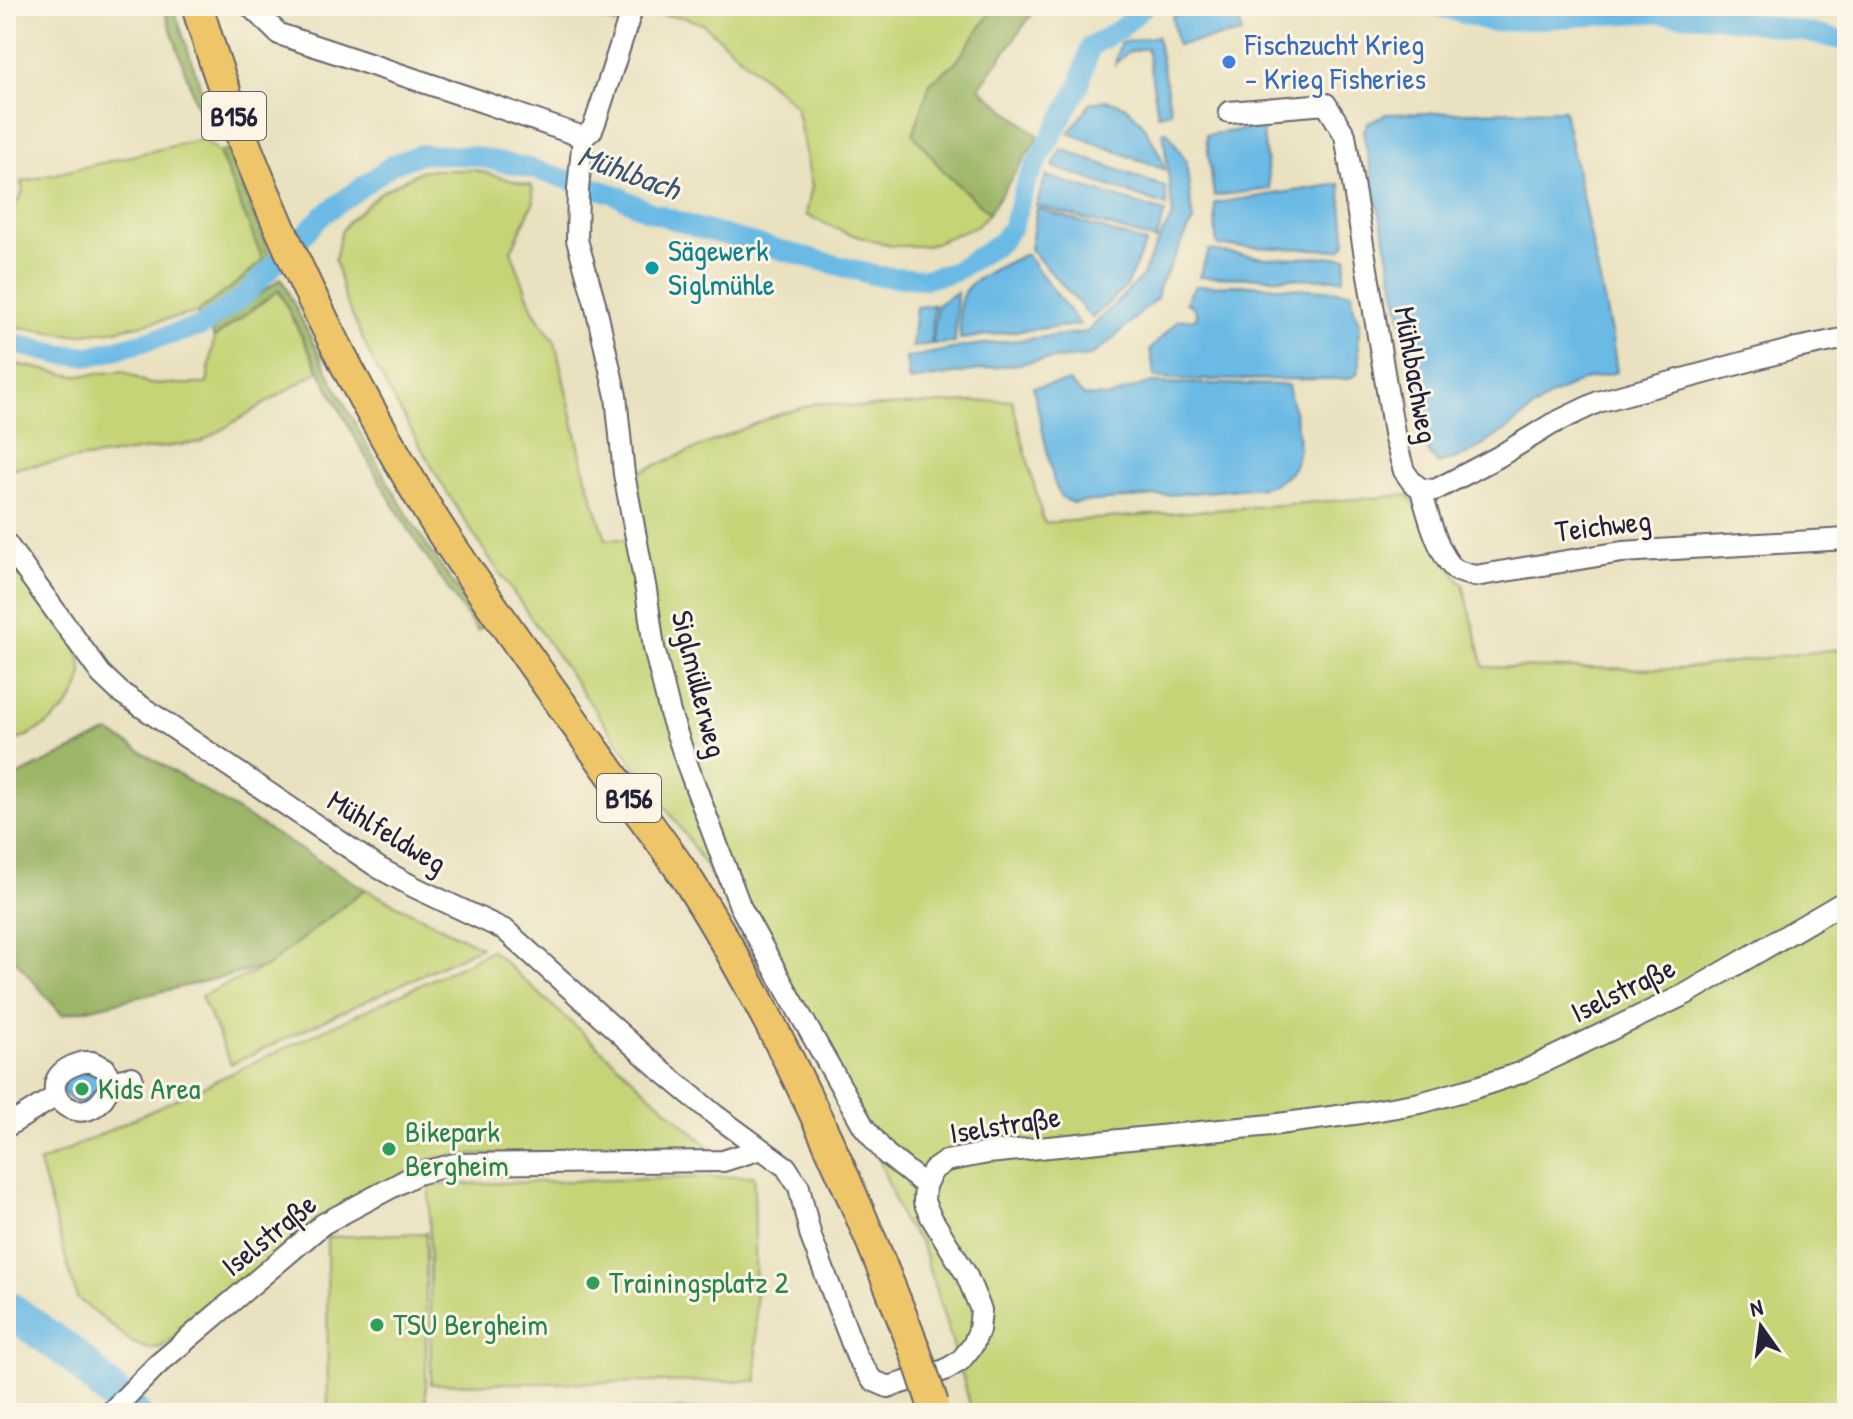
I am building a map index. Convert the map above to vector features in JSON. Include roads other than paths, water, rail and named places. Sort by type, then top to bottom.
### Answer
[{"type":"main road","name":"B156","points":[[197,6],[233,112],[278,223],[342,359],[441,530],[690,884],[760,1003],[858,1206],[914,1348],[934,1408]]},
{"type":"street","points":[[250,6],[279,34],[583,137]]},
{"type":"street","name":"Siglmüllerweg","points":[[633,6],[596,120],[592,130],[583,137],[577,240],[616,396],[624,474],[654,648],[670,713],[740,906],[864,1127],[886,1154],[925,1185]]},
{"type":"street","name":"Mühlbachweg","points":[[1229,112],[1326,104],[1345,135],[1395,439],[1404,471],[1421,489],[1435,490],[1552,424],[1598,402],[1797,348],[1847,338]]},
{"type":"street","name":"Teichweg","points":[[1421,489],[1430,524],[1447,558],[1456,570],[1475,576],[1622,552],[1847,539]]},
{"type":"street","name":"Mühlfeldweg","points":[[6,543],[101,674],[120,692],[379,868],[505,930],[622,1036],[715,1115],[761,1149]]},
{"type":"street","name":"Iselstraße","points":[[110,1413],[157,1365],[323,1224],[417,1174],[455,1164],[723,1161],[761,1149],[786,1167],[799,1187],[811,1237],[857,1357],[872,1380],[888,1387],[945,1370],[960,1361],[973,1345],[979,1330],[981,1310],[974,1291],[924,1202],[925,1185],[933,1170],[946,1161],[1361,1113],[1420,1103],[1474,1088],[1520,1073],[1686,994],[1847,900]]},
{"type":"street","points":[[84,1062],[105,1068],[111,1082],[104,1098],[91,1108],[73,1110],[65,1107],[56,1096],[54,1091],[62,1072],[84,1062]]},
{"type":"street","points":[[111,1082],[132,1077]]},
{"type":"street","points":[[6,1127],[56,1096]]},
{"type":"water","points":[[1236,6],[1242,33],[1177,45],[1172,16]]},
{"type":"water","points":[[1157,36],[1171,112],[1158,115],[1147,48],[1128,52],[1115,64],[1120,43]]},
{"type":"water","points":[[1105,100],[1124,106],[1137,117],[1154,144],[1165,170],[1069,133],[1091,103]]},
{"type":"water","points":[[1564,110],[1617,372],[1584,380],[1550,396],[1468,454],[1438,464],[1429,453],[1363,132],[1368,123],[1386,114]]},
{"type":"water","points":[[1262,127],[1270,189],[1214,196],[1206,135]]},
{"type":"water","points":[[1163,131],[1167,131],[1186,161],[1193,221],[1160,285],[1157,298],[1090,356],[1043,360],[909,381],[906,358],[968,346],[1087,332],[1142,277],[1173,215]]},
{"type":"water","points":[[1061,149],[1165,187],[1167,206],[1053,167]]},
{"type":"water","points":[[1046,176],[1165,212],[1156,240],[1036,205]]},
{"type":"water","points":[[1340,184],[1346,243],[1340,250],[1219,246],[1216,240],[1215,203]]},
{"type":"water","points":[[1037,208],[1146,243],[1125,288],[1092,318],[1030,249]]},
{"type":"water","points":[[1209,250],[1265,258],[1347,257],[1343,279],[1199,277]]},
{"type":"water","points":[[1026,254],[1080,325],[960,339],[960,305],[967,289],[991,271]]},
{"type":"water","points":[[1250,285],[1352,292],[1354,310],[1360,323],[1357,374],[1348,379],[1187,380],[1155,377],[1150,350],[1178,320],[1195,319],[1194,309],[1186,303],[1196,286]]},
{"type":"water","points":[[957,292],[955,343],[933,344],[937,305]]},
{"type":"water","points":[[934,305],[931,344],[912,347],[916,307]]},
{"type":"water","points":[[1069,382],[1084,396],[1109,397],[1148,383],[1288,385],[1298,435],[1296,460],[1282,479],[1264,487],[1072,503],[1060,496],[1054,482],[1033,387]]},
{"type":"water","name":"Kids Area","points":[[96,1070],[102,1085],[89,1101],[76,1103],[62,1092],[64,1080],[76,1072]]},
{"type":"waterway","name":"Mühlbach","points":[[6,342],[61,355],[92,356],[202,326],[245,295],[323,215],[393,164],[421,154],[473,156],[533,169],[614,194],[648,211],[698,228],[877,276],[924,279],[954,272],[1002,241],[1012,227],[1027,180],[1079,87],[1090,47],[1120,29],[1145,6]]},
{"type":"waterway","name":"Mühlbach","points":[[1435,6],[1491,22],[1644,13],[1716,17],[1847,41]]},
{"type":"waterway","points":[[6,1307],[74,1356],[132,1413]]},
{"type":"place","name":"Fischzucht Krieg - Krieg Fisheries","points":[[1229,62]]},
{"type":"place","name":"Sägewerk Siglmühle","points":[[652,268]]},
{"type":"place","name":"Kids Area","points":[[82,1089]]},
{"type":"place","name":"Bikepark Bergheim","points":[[389,1149]]},
{"type":"place","name":"Trainingsplatz 2","points":[[593,1283]]},
{"type":"place","name":"TSU Bergheim","points":[[377,1325]]}]
